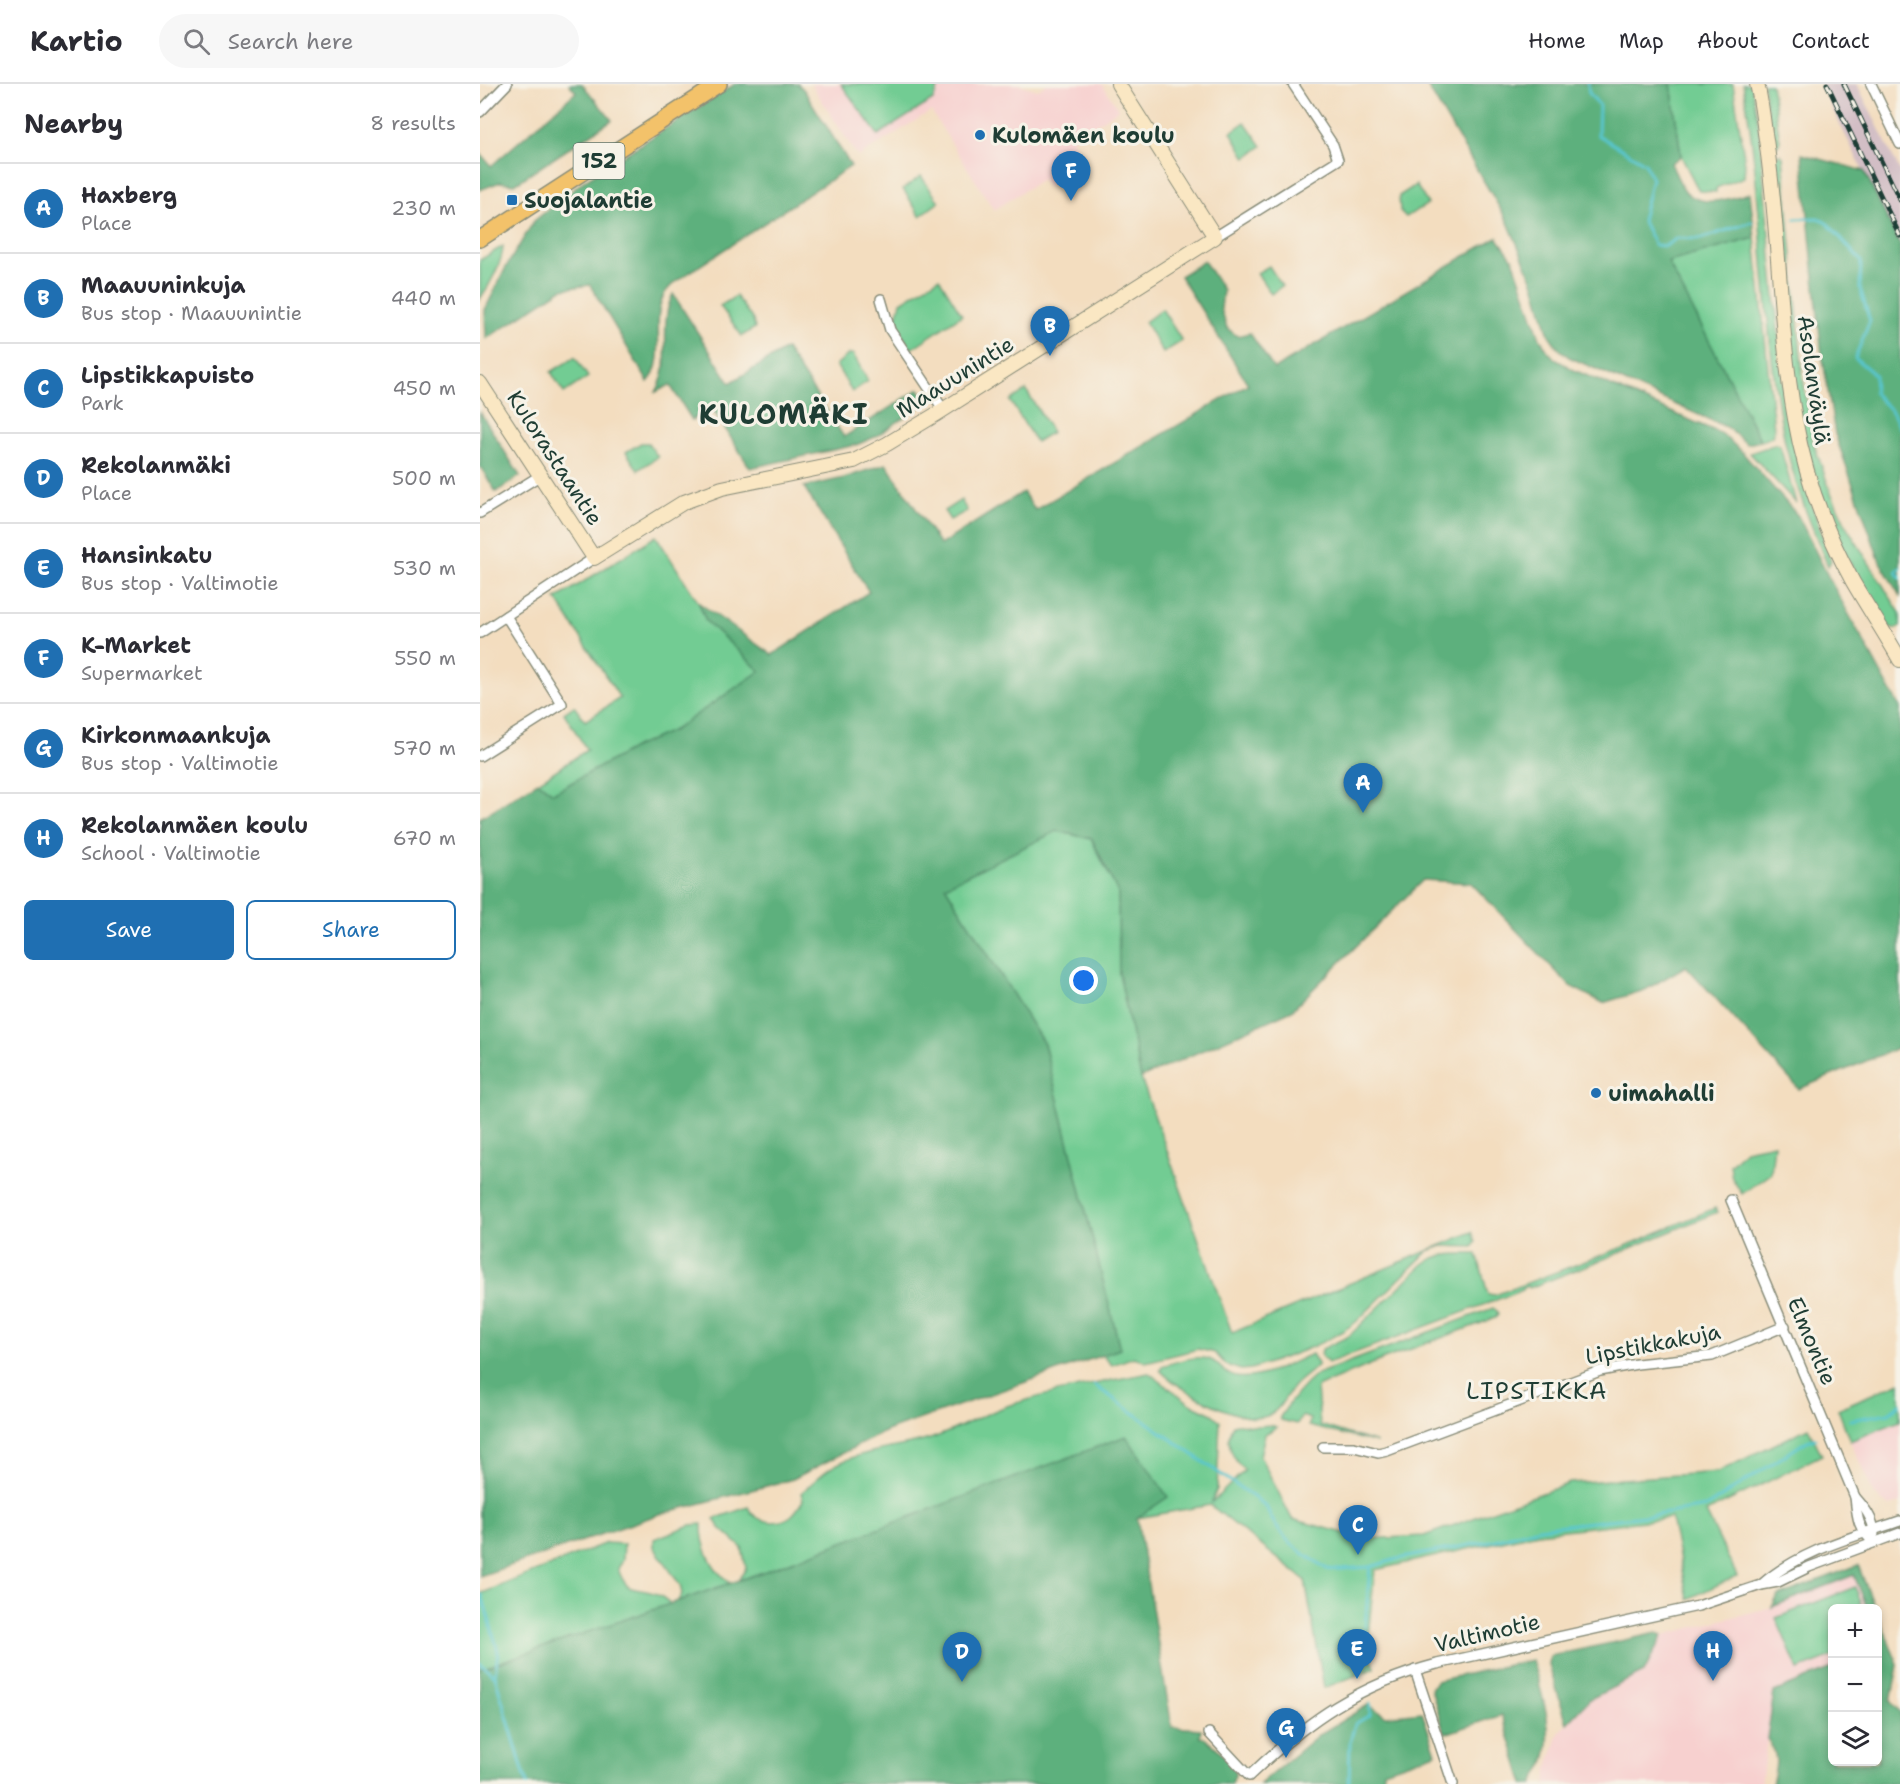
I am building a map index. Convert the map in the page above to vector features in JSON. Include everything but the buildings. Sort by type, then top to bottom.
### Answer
[{"type":"main road","name":"152","points":[[480,240],[719,84]]},
{"type":"street","points":[[480,112],[507,84]]},
{"type":"street","points":[[1118,84],[1215,237]]},
{"type":"street","name":"Maauunintie","points":[[480,633],[684,501],[722,488],[854,461],[887,444],[1338,160],[1333,146],[1293,84]]},
{"type":"street","name":"Asolanväylä","points":[[1757,84],[1773,192],[1790,379],[1803,457],[1830,535],[1854,582],[1898,656]]},
{"type":"street","points":[[1871,84],[1900,144]]},
{"type":"street","points":[[881,299],[890,330],[943,410]]},
{"type":"street","name":"Kulorastaantie","points":[[482,388],[594,558]]},
{"type":"street","points":[[480,513],[541,475]]},
{"type":"street","points":[[480,756],[562,704],[506,616]]},
{"type":"street","name":"Elmontie","points":[[1731,1200],[1855,1497],[1863,1534]]},
{"type":"street","name":"Lipstikkakuja","points":[[1323,1447],[1354,1447],[1378,1453],[1600,1371],[1637,1364],[1712,1356],[1785,1326]]},
{"type":"street","name":"Elmontie","points":[[1855,1497],[1867,1510],[1875,1529]]},
{"type":"street","name":"Valtimotie","points":[[1761,1585],[1774,1573],[1805,1557],[1900,1521]]},
{"type":"street","points":[[1874,1542],[1875,1529]]},
{"type":"street","name":"Valtimotie","points":[[1209,1733],[1249,1776],[1324,1712],[1380,1682],[1414,1670],[1648,1616],[1666,1614],[1728,1597],[1761,1585],[1778,1582],[1809,1567],[1900,1533]]},
{"type":"street","points":[[1863,1534],[1874,1542]]},
{"type":"street","points":[[1414,1670],[1453,1784]]},
{"type":"shaded area","name":"Kulomäen koulu","points":[[811,84],[1018,84],[1038,90],[1047,84],[1102,84],[1119,109],[1072,140],[1086,162],[1048,187],[1042,179],[994,210],[931,111],[858,157]]},
{"type":"shaded area","points":[[1820,84],[1857,84],[1900,171],[1900,245]]},
{"type":"shaded area","points":[[1900,1421],[1900,1503],[1890,1506],[1882,1502],[1873,1492],[1850,1441]]},
{"type":"shaded area","points":[[1854,1575],[1865,1604],[1828,1604],[1828,1670],[1774,1692],[1761,1784],[1546,1784],[1547,1770],[1559,1733],[1590,1699],[1644,1672],[1663,1635],[1772,1607]]},
{"type":"green space","points":[[569,84],[582,84],[612,120],[515,184],[500,182],[480,190],[480,153],[491,166],[576,92]]},
{"type":"green space","points":[[735,84],[798,84],[851,166],[675,282],[668,289],[658,317],[657,363],[648,382],[590,285],[562,289],[486,339],[485,310],[506,267],[534,221],[585,180]]},
{"type":"green space","points":[[841,84],[940,84],[933,100],[878,135]]},
{"type":"green space","points":[[1426,84],[1671,84],[1681,156],[1671,163],[1686,192],[1700,200],[1709,201],[1750,193],[1755,238],[1668,262],[1761,441],[1747,444],[1726,427],[1569,357],[1558,348],[1549,335],[1534,284],[1507,220]]},
{"type":"green space","points":[[1671,84],[1733,84],[1745,164],[1744,177],[1716,188],[1716,192],[1699,191],[1681,156]]},
{"type":"green space","points":[[1743,84],[1751,84],[1758,121],[1784,392],[1795,450],[1831,561],[1828,566],[1796,484],[1783,432],[1770,345],[1755,171]]},
{"type":"green space","points":[[1763,84],[1771,84],[1780,141],[1778,146],[1772,141]]},
{"type":"green space","points":[[1245,122],[1262,146],[1246,158],[1231,132]]},
{"type":"green space","points":[[1780,154],[1783,157],[1803,378],[1813,442],[1831,493],[1848,529],[1900,613],[1900,627],[1896,629],[1887,626],[1863,589],[1831,524],[1802,429],[1794,373],[1776,172],[1776,156]]},
{"type":"green space","points":[[1802,154],[1864,171],[1900,245],[1900,596],[1880,562],[1835,434],[1821,348]]},
{"type":"green space","points":[[921,176],[939,202],[920,216],[903,189]]},
{"type":"green space","points":[[1416,185],[1428,204],[1406,217],[1400,211],[1399,196]]},
{"type":"green space","points":[[1497,237],[1513,259],[1540,338],[1555,359],[1574,370],[1722,434],[1742,452],[1798,516],[1900,708],[1900,1047],[1799,1089],[1686,966],[1645,990],[1603,1003],[1570,986],[1471,883],[1423,880],[1292,1010],[1141,1078],[1119,973],[1118,893],[1092,839],[1057,831],[945,886],[1044,1044],[1120,1349],[886,1431],[793,1479],[660,1514],[480,1576],[480,818],[538,782],[553,793],[637,746],[674,730],[760,671],[706,621],[699,603],[772,655],[869,592],[804,487],[844,478],[886,464],[940,545],[1023,492],[1035,510],[1248,384],[1180,276],[1204,261],[1223,290],[1221,309],[1227,328],[1237,336],[1250,333],[1274,369]]},
{"type":"green space","points":[[1755,238],[1774,429],[1772,437],[1761,441],[1668,262]]},
{"type":"green space","points":[[503,246],[498,266],[480,299],[480,260]]},
{"type":"green space","points":[[1269,266],[1282,286],[1271,294],[1257,273]]},
{"type":"green space","points":[[939,278],[962,315],[911,349],[895,324],[901,302]]},
{"type":"green space","points":[[673,294],[730,383],[786,349],[844,437],[919,389],[927,402],[875,437],[856,445],[750,468],[712,408],[692,420],[670,385],[656,392],[662,379],[666,354],[666,318]]},
{"type":"green space","points":[[736,296],[753,320],[755,328],[742,336],[720,306]]},
{"type":"green space","points":[[1162,309],[1182,341],[1163,353],[1145,322]]},
{"type":"green space","points":[[849,354],[853,354],[868,381],[852,392],[836,365]]},
{"type":"green space","points":[[575,357],[588,377],[564,393],[551,372]]},
{"type":"green space","points":[[1026,390],[1052,432],[1036,442],[1010,401]]},
{"type":"green space","points":[[480,412],[520,476],[496,492],[480,466]]},
{"type":"green space","points":[[641,443],[648,443],[658,457],[638,470],[626,452]]},
{"type":"green space","points":[[1776,444],[1780,446],[1796,503],[1750,453]]},
{"type":"green space","points":[[961,500],[967,511],[950,520],[944,511]]},
{"type":"green space","points":[[656,536],[699,603],[706,621],[760,671],[674,730],[553,793],[538,782],[587,750],[564,713],[574,706],[585,721],[620,698],[556,599]]},
{"type":"green space","points":[[1057,831],[1091,839],[1118,893],[1119,973],[1141,1078],[1232,1333],[1472,1232],[1476,1242],[1473,1247],[1442,1246],[1428,1251],[1356,1322],[1344,1330],[1305,1350],[1251,1369],[1241,1370],[1226,1365],[1215,1353],[1198,1349],[1146,1362],[1134,1357],[1112,1365],[1102,1355],[1120,1349],[1044,1044],[945,886]]},
{"type":"green space","points":[[1774,1144],[1771,1173],[1742,1194],[1732,1178],[1730,1165],[1745,1150]]},
{"type":"green space","points":[[1715,1208],[1717,1212],[1529,1288],[1527,1286],[1523,1290],[1328,1363],[1321,1356],[1322,1349],[1349,1336],[1422,1265],[1435,1258],[1477,1254],[1488,1294],[1495,1295],[1626,1246]]},
{"type":"green space","points":[[1493,1308],[1498,1315],[1495,1318],[1384,1359],[1317,1387],[1320,1425],[1377,1443],[1309,1426],[1310,1419],[1302,1416],[1297,1424],[1281,1420],[1280,1417],[1293,1399],[1317,1374]]},
{"type":"green space","points":[[1312,1354],[1318,1364],[1294,1386],[1275,1411],[1267,1416],[1242,1415],[1210,1404],[1168,1378],[1160,1370],[1162,1366],[1174,1362],[1201,1358],[1213,1361],[1232,1376],[1246,1378],[1265,1374]]},
{"type":"green space","points":[[1149,1373],[1191,1404],[1212,1414],[1220,1421],[1217,1489],[1211,1503],[1245,1470],[1236,1461],[1229,1443],[1233,1425],[1274,1426],[1277,1427],[1265,1434],[1260,1456],[1292,1519],[1366,1539],[1424,1536],[1570,1483],[1718,1472],[1808,1428],[1822,1455],[1706,1512],[1737,1576],[1688,1599],[1671,1518],[1538,1533],[1375,1570],[1367,1645],[1375,1668],[1324,1688],[1305,1580],[1210,1505],[1137,1518],[760,1573],[738,1581],[746,1568],[742,1548],[719,1527],[714,1519],[748,1507],[761,1520],[774,1522],[786,1519],[795,1512],[803,1500],[801,1493],[829,1469],[852,1458],[930,1439],[1027,1400]]},
{"type":"green space","points":[[1900,1382],[1900,1421],[1850,1441],[1838,1409]]},
{"type":"green space","points":[[1126,1436],[1168,1497],[1137,1518],[1172,1727],[1201,1729],[1200,1736],[1227,1759],[1234,1770],[1235,1777],[1231,1784],[480,1784],[480,1669],[760,1573]]},
{"type":"green space","points":[[702,1524],[703,1541],[709,1557],[730,1583],[677,1602],[682,1594],[680,1585],[654,1547],[654,1539],[691,1525]]},
{"type":"green space","points":[[606,1543],[624,1544],[623,1559],[618,1569],[628,1586],[657,1594],[671,1604],[480,1669],[480,1594]]},
{"type":"green space","points":[[1858,1565],[1873,1604],[1865,1604],[1854,1575],[1772,1607],[1778,1596]]},
{"type":"green space","points":[[1855,1587],[1861,1604],[1828,1604],[1828,1659],[1798,1670],[1776,1618]]},
{"type":"green space","points":[[1882,1624],[1898,1665],[1891,1701],[1900,1712],[1900,1784],[1772,1784],[1776,1766],[1775,1755],[1767,1739],[1774,1692],[1828,1670],[1828,1766],[1882,1766]]},
{"type":"green space","points":[[1657,1633],[1663,1635],[1644,1672],[1590,1699],[1567,1723],[1549,1665],[1550,1656]]},
{"type":"green space","points":[[1532,1660],[1546,1711],[1548,1737],[1544,1763],[1533,1784],[1524,1784],[1502,1715],[1445,1734],[1431,1689],[1436,1681]]},
{"type":"green space","points":[[1368,1705],[1386,1716],[1422,1712],[1436,1753],[1384,1771],[1383,1784],[1260,1784],[1318,1735]]},
{"type":"waterway","points":[[1588,84],[1589,93],[1599,105],[1598,135],[1645,163],[1652,179],[1642,220],[1655,245],[1665,246],[1677,238],[1700,239],[1752,222]]},
{"type":"waterway","points":[[1795,219],[1818,218],[1828,224],[1861,261],[1860,288],[1870,321],[1855,358],[1875,375],[1874,393],[1893,413],[1900,428]]},
{"type":"waterway","points":[[1900,568],[1896,572],[1900,578]]},
{"type":"waterway","points":[[1094,1385],[1266,1506],[1279,1531],[1307,1556],[1327,1569],[1370,1567]]},
{"type":"waterway","points":[[1850,1420],[1889,1413],[1900,1404]]},
{"type":"waterway","points":[[1361,1676],[1370,1567],[1539,1528],[1706,1507],[1807,1441],[1815,1439]]},
{"type":"waterway","points":[[482,1595],[498,1651],[495,1676]]},
{"type":"waterway","points":[[480,1663],[495,1676],[527,1784]]},
{"type":"waterway","points":[[1349,1784],[1350,1742],[1355,1724],[1370,1715],[1370,1704]]},
{"type":"railway","points":[[1827,84],[1900,236]]},
{"type":"railway","points":[[1844,84],[1900,200]]},
{"type":"place","name":"Kulomäen koulu","points":[[980,135]]},
{"type":"place","name":"Suojalantie","points":[[512,200]]},
{"type":"place","name":"K-Market","points":[[1071,201]]},
{"type":"place","name":"Maauuninkuja","points":[[1050,356]]},
{"type":"place","name":"Haxberg","points":[[1363,813]]},
{"type":"place","name":"uimahalli","points":[[1596,1093]]},
{"type":"place","name":"Lipstikkapuisto","points":[[1358,1555]]},
{"type":"place","name":"Hansinkatu","points":[[1357,1679]]},
{"type":"place","name":"Rekolanmäen koulu","points":[[1713,1681]]},
{"type":"place","name":"Rekolanmäki","points":[[962,1682]]},
{"type":"place","name":"Kirkonmaankuja","points":[[1286,1758]]},
{"type":"district","name":"KULOMÄKI","points":[[784,414]]},
{"type":"district","name":"LIPSTIKKA","points":[[1537,1391]]}]
